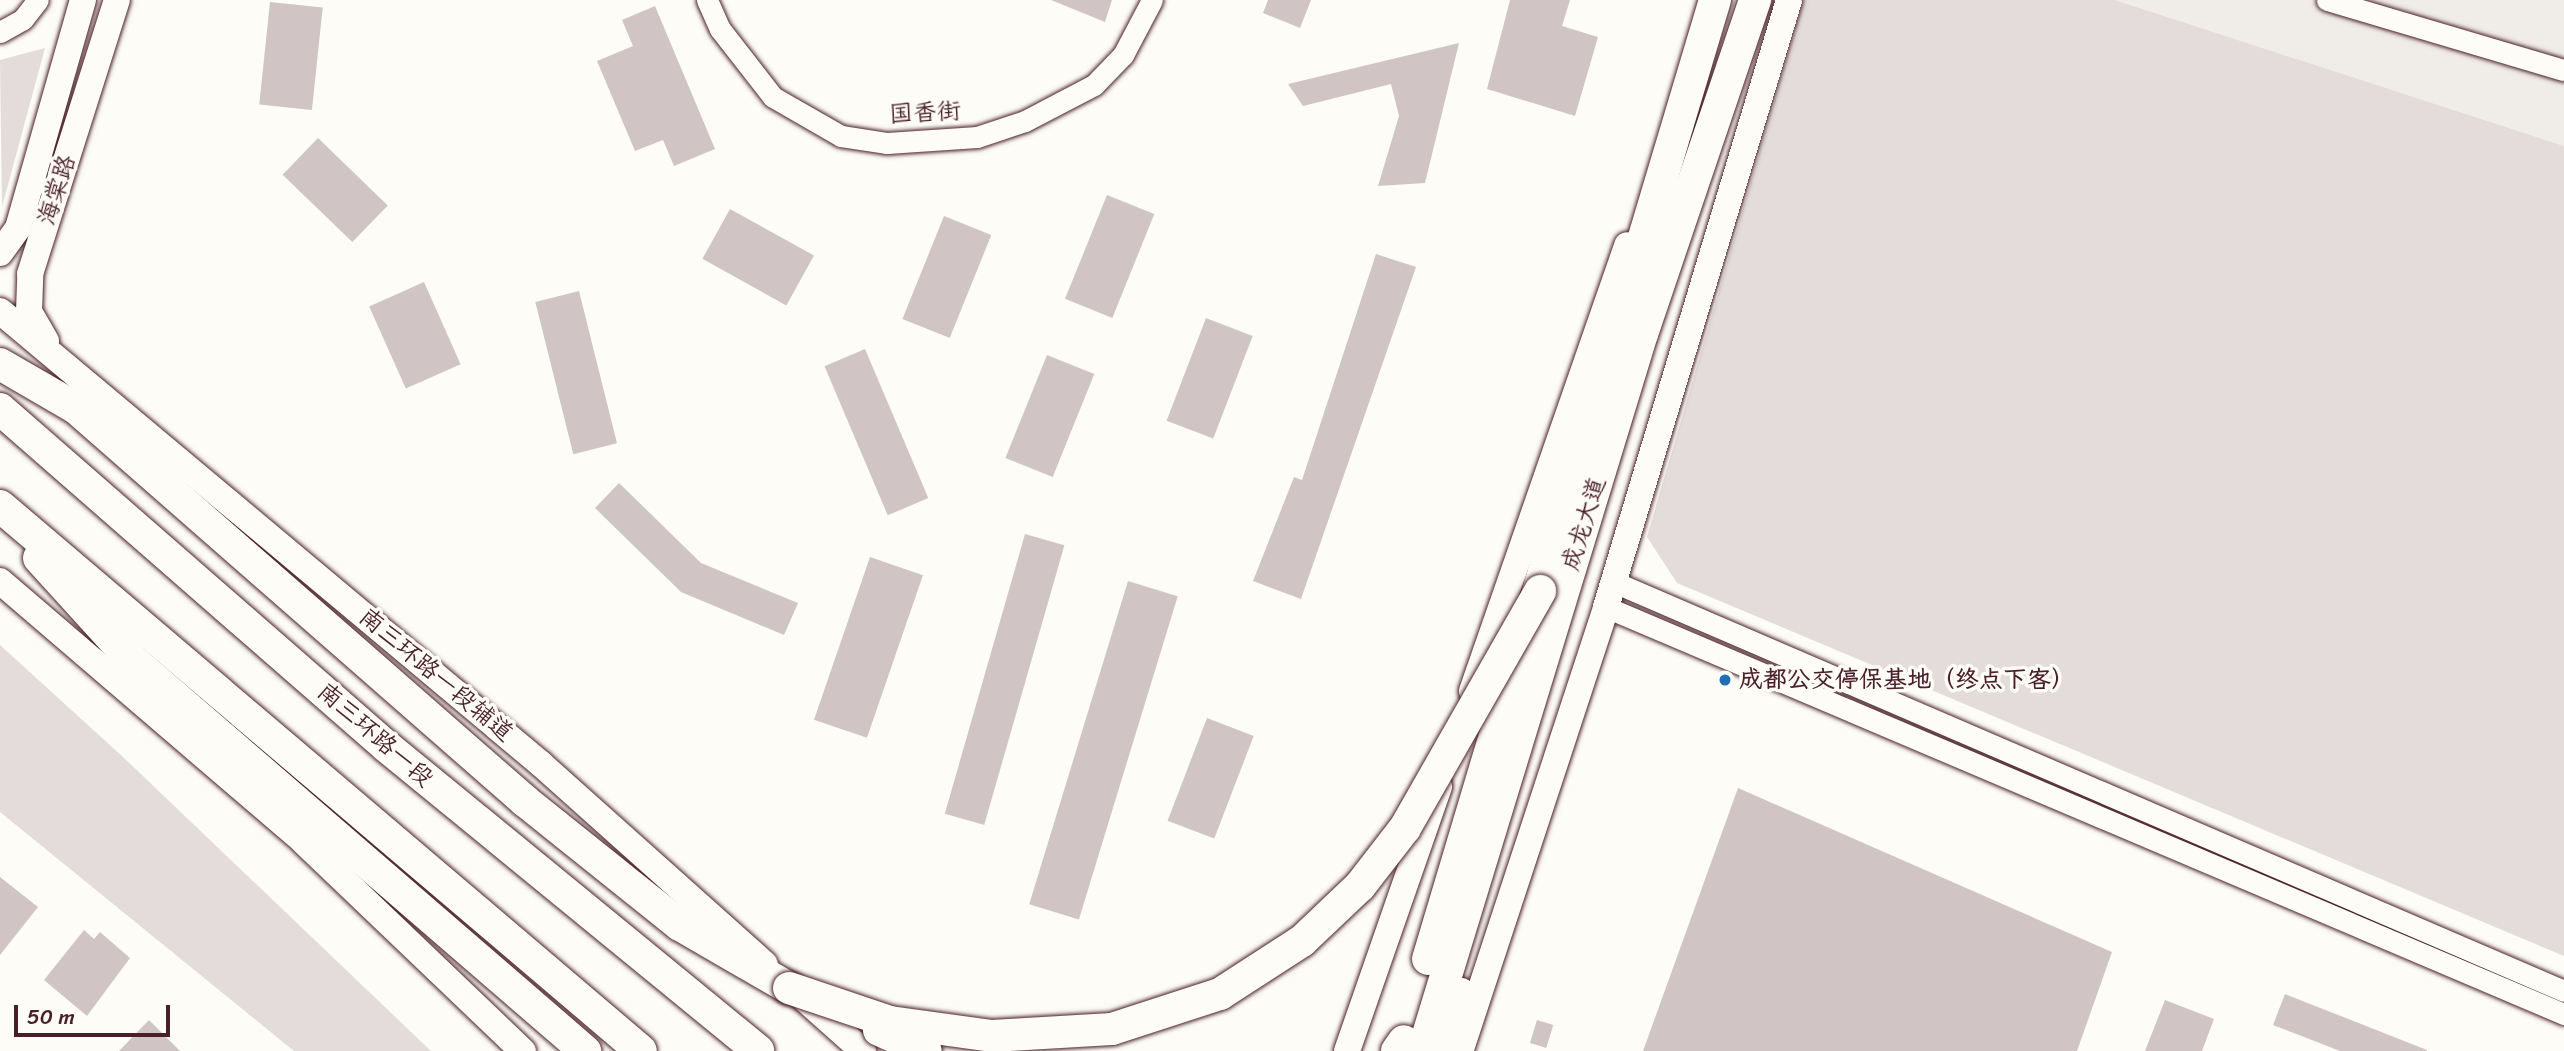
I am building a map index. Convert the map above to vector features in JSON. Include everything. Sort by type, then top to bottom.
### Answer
[{"type":"highway","name":"成龙大道","points":[[1406,1049],[1551,592],[1630,332],[1694,70],[1715,0]]},
{"type":"highway","name":"成龙大道","points":[[1630,332],[1755,0]]},
{"type":"highway","points":[[0,364],[76,408],[525,801],[680,925],[789,988],[926,1051]]},
{"type":"highway","name":"南三环路一段","points":[[0,409],[396,754],[758,1051]]},
{"type":"highway","points":[[0,509],[130,657],[273,785],[586,1051]]},
{"type":"highway","points":[[0,509],[641,1051]]},
{"type":"highway","points":[[789,988],[890,1022],[992,1035],[1112,1029],[1220,994],[1302,941],[1360,886],[1405,828],[1551,592]]},
{"type":"highway","points":[[1450,1051],[1474,935],[1530,765],[1551,592]]},
{"type":"main road","name":"海棠路","points":[[0,253],[18,228],[83,0]]},
{"type":"main road","name":"海棠路","points":[[72,372],[29,312],[30,274],[117,0]]},
{"type":"main road","points":[[1461,1051],[1610,594],[1789,0]]},
{"type":"main road","points":[[1347,1051],[1640,208],[1694,70]]},
{"type":"main road","name":"南三环路一段辅道","points":[[0,311],[531,755],[863,1051]]},
{"type":"main road","points":[[0,581],[304,842],[523,1051]]},
{"type":"street","points":[[0,32],[23,19],[38,0]]},
{"type":"street","name":"国香街","points":[[708,0],[720,29],[773,97],[841,136],[899,143],[976,137],[1025,121],[1094,85],[1123,55],[1152,0]]},
{"type":"street","points":[[2327,0],[2564,70]]},
{"type":"street","points":[[1610,594],[2564,991]]},
{"type":"street","points":[[1610,594],[2564,1014]]},
{"type":"shaded area","points":[[1804,0],[2115,0],[2564,146],[2564,956],[1677,583],[1647,537]]},
{"type":"shaded area","points":[[2115,0],[2564,0],[2564,146]]},
{"type":"shaded area","points":[[45,48],[2,207],[0,60]]},
{"type":"shaded area","points":[[0,645],[123,757],[431,1051],[294,1051],[0,812]]},
{"type":"building","points":[[1051,0],[1112,0],[1105,22]]},
{"type":"building","points":[[1268,0],[1311,0],[1300,28],[1263,13]]},
{"type":"building","points":[[1510,0],[1570,0],[1562,26],[1598,37],[1575,116],[1487,89]]},
{"type":"building","points":[[270,2],[323,8],[312,110],[259,104]]},
{"type":"building","points":[[655,6],[715,149],[674,166],[663,140],[635,151],[597,61],[633,46],[622,20]]},
{"type":"building","points":[[1459,43],[1425,183],[1378,186],[1399,116],[1391,84],[1303,106],[1288,84]]},
{"type":"building","points":[[318,138],[388,205],[352,242],[283,175]]},
{"type":"building","points":[[1107,195],[1154,214],[1112,318],[1065,299]]},
{"type":"building","points":[[730,209],[814,256],[786,305],[702,259]]},
{"type":"building","points":[[944,216],[991,235],[950,338],[902,319]]},
{"type":"building","points":[[1376,254],[1416,267],[1301,599],[1253,581],[1294,477],[1302,480]]},
{"type":"building","points":[[424,282],[461,364],[406,389],[369,306]]},
{"type":"building","points":[[579,291],[617,443],[573,454],[535,302]]},
{"type":"building","points":[[1206,318],[1253,336],[1213,439],[1167,421]]},
{"type":"building","points":[[865,349],[928,498],[888,515],[824,366]]},
{"type":"building","points":[[1047,355],[1094,374],[1053,477],[1005,458]]},
{"type":"building","points":[[619,483],[701,563],[798,603],[784,635],[681,592],[595,508]]},
{"type":"building","points":[[1025,534],[1064,545],[984,825],[945,814]]},
{"type":"building","points":[[870,557],[923,575],[867,738],[814,720]]},
{"type":"building","points":[[1128,581],[1178,596],[1079,919],[1029,904]]},
{"type":"building","points":[[1207,718],[1254,736],[1214,839],[1168,821]]},
{"type":"building","points":[[1738,788],[2112,952],[2077,1051],[1643,1051]]},
{"type":"building","points":[[0,877],[38,907],[0,955]]},
{"type":"building","points":[[84,930],[94,939],[100,932],[130,958],[87,1016],[44,980]]},
{"type":"building","points":[[2285,994],[2427,1051],[2340,1051],[2273,1025]]},
{"type":"building","points":[[2165,1000],[2214,1019],[2202,1051],[2145,1051]]},
{"type":"building","points":[[149,1020],[180,1051],[119,1051]]},
{"type":"building","points":[[1537,1020],[1553,1025],[1546,1048],[1530,1043]]},
{"type":"place","name":"成都公交停保基地（终点下客）","points":[[1725,680]]}]
